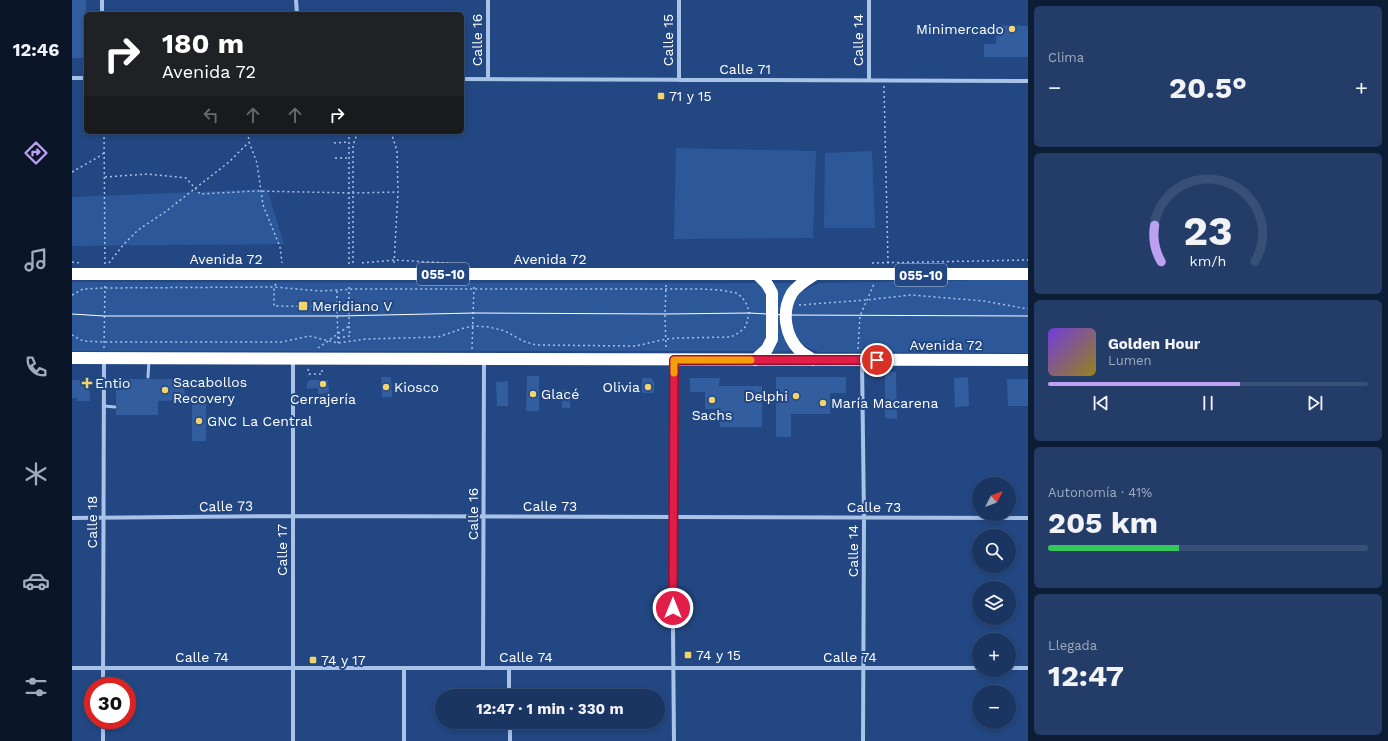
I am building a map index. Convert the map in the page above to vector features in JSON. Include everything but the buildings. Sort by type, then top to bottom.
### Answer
[{"type":"highway","name":"Avenida 72","points":[[72,274],[107,268],[282,274],[1028,274]]},
{"type":"highway","points":[[755,360],[767,349],[772,339],[772,293],[767,284],[757,274]]},
{"type":"highway","points":[[813,360],[800,352],[792,341],[787,329],[785,315],[792,293],[802,282],[814,275]]},
{"type":"highway","name":"Avenida 72","points":[[72,358],[1028,360]]},
{"type":"street","points":[[102,0],[102,12]]},
{"type":"street","points":[[296,0],[296,12]]},
{"type":"street","name":"Calle 16","points":[[488,0],[488,79]]},
{"type":"street","name":"Calle 15","points":[[679,0],[679,80]]},
{"type":"street","name":"Calle 14","points":[[869,0],[869,80]]},
{"type":"street","points":[[72,78],[84,78]]},
{"type":"street","name":"Calle 71","points":[[464,79],[1028,81]]},
{"type":"street","name":"Calle 18","points":[[103,677],[104,358]]},
{"type":"street","name":"Calle 17","points":[[293,359],[293,741]]},
{"type":"street","name":"Calle 16","points":[[478,359],[484,516],[483,668]]},
{"type":"street","points":[[670,360],[674,741]]},
{"type":"street","name":"Calle 14","points":[[860,360],[864,518],[863,741]]},
{"type":"street","name":"Calle 73","points":[[72,518],[484,516],[672,518],[1028,518]]},
{"type":"street","name":"Calle 74","points":[[72,668],[972,668]]},
{"type":"street","points":[[404,668],[404,741]]},
{"type":"street","points":[[509,668],[509,689]]},
{"type":"street","points":[[1016,668],[1028,668]]},
{"type":"street","points":[[103,729],[103,741]]},
{"type":"street","points":[[510,729],[510,741]]},
{"type":"lane","points":[[148,377],[149,358]]},
{"type":"lane","points":[[104,406],[115,406]]},
{"type":"path","points":[[860,360],[860,316],[866,300],[888,262],[884,80]]},
{"type":"path","points":[[104,134],[107,268],[104,288],[104,358]]},
{"type":"path","points":[[248,134],[249,142],[257,163],[260,191],[264,209],[280,248],[282,274],[274,287],[274,306],[300,308],[337,307]]},
{"type":"path","points":[[349,134],[348,158],[351,273]]},
{"type":"path","points":[[338,338],[350,336],[353,145],[357,134]]},
{"type":"path","points":[[392,134],[397,151],[398,192],[394,274]]},
{"type":"path","points":[[107,268],[124,244],[138,230],[195,189],[229,162],[249,142]]},
{"type":"path","points":[[334,143],[349,143]]},
{"type":"path","points":[[72,172],[105,152]]},
{"type":"path","points":[[335,158],[348,158]]},
{"type":"path","points":[[105,177],[148,174],[186,178],[200,194],[260,191],[353,193],[398,192]]},
{"type":"path","points":[[474,274],[475,289],[473,326],[478,359]]},
{"type":"path","points":[[665,274],[666,339],[670,360]]},
{"type":"path","points":[[72,295],[83,289],[104,288],[274,287],[320,291],[354,289],[700,289],[736,293],[742,297],[747,305],[749,313],[746,326],[740,332],[731,337],[666,339],[636,346],[536,345],[523,341],[505,331],[490,327],[473,326],[438,337],[366,339],[338,343],[309,336],[282,342],[104,342],[83,341],[72,335]]},
{"type":"path","points":[[337,290],[338,343]]},
{"type":"path","points":[[787,305],[866,300],[911,295],[984,301],[1028,310]]},
{"type":"path","points":[[317,349],[349,327]]},
{"type":"shaded area","points":[[676,148],[816,151],[813,238],[674,239]]},
{"type":"shaded area","points":[[872,151],[875,228],[824,228],[825,153]]},
{"type":"shaded area","points":[[267,189],[284,244],[72,246],[72,197]]},
{"type":"shaded area","points":[[1028,279],[1028,353],[819,352],[803,345],[800,342],[793,328],[790,314],[790,310],[797,296],[819,283]]},
{"type":"shaded area","points":[[72,282],[756,283],[762,285],[768,295],[767,341],[758,351],[72,351]]},
{"type":"shaded area","points":[[772,283],[795,283],[783,300],[779,317],[782,334],[793,351],[771,352]]},
{"type":"tram line","points":[[72,314],[104,316],[338,316],[474,313],[749,313],[785,315],[1028,316]]},
{"type":"slow traffic","points":[[674,373],[674,360],[751,360]]},
{"type":"place","name":"Minimercado","points":[[1012,29]]},
{"type":"place","name":"71 y 15","points":[[661,96]]},
{"type":"place","name":"Meridiano V","points":[[303,306]]},
{"type":"place","name":"Entio","points":[[87,383]]},
{"type":"place","name":"Cerrajería","points":[[323,384]]},
{"type":"place","name":"Kiosco","points":[[386,387]]},
{"type":"place","name":"Olivia","points":[[648,387]]},
{"type":"place","name":"Sacabollos Recovery","points":[[165,390]]},
{"type":"place","name":"Glacé","points":[[533,394]]},
{"type":"place","name":"Delphi","points":[[796,396]]},
{"type":"place","name":"Sachs","points":[[712,400]]},
{"type":"place","name":"María Macarena","points":[[823,403]]},
{"type":"place","name":"GNC La Central","points":[[199,421]]},
{"type":"place","name":"74 y 15","points":[[688,655]]},
{"type":"place","name":"74 y 17","points":[[313,660]]},
{"type":"route","points":[[673,608],[672,518],[674,360],[877,360]]}]
